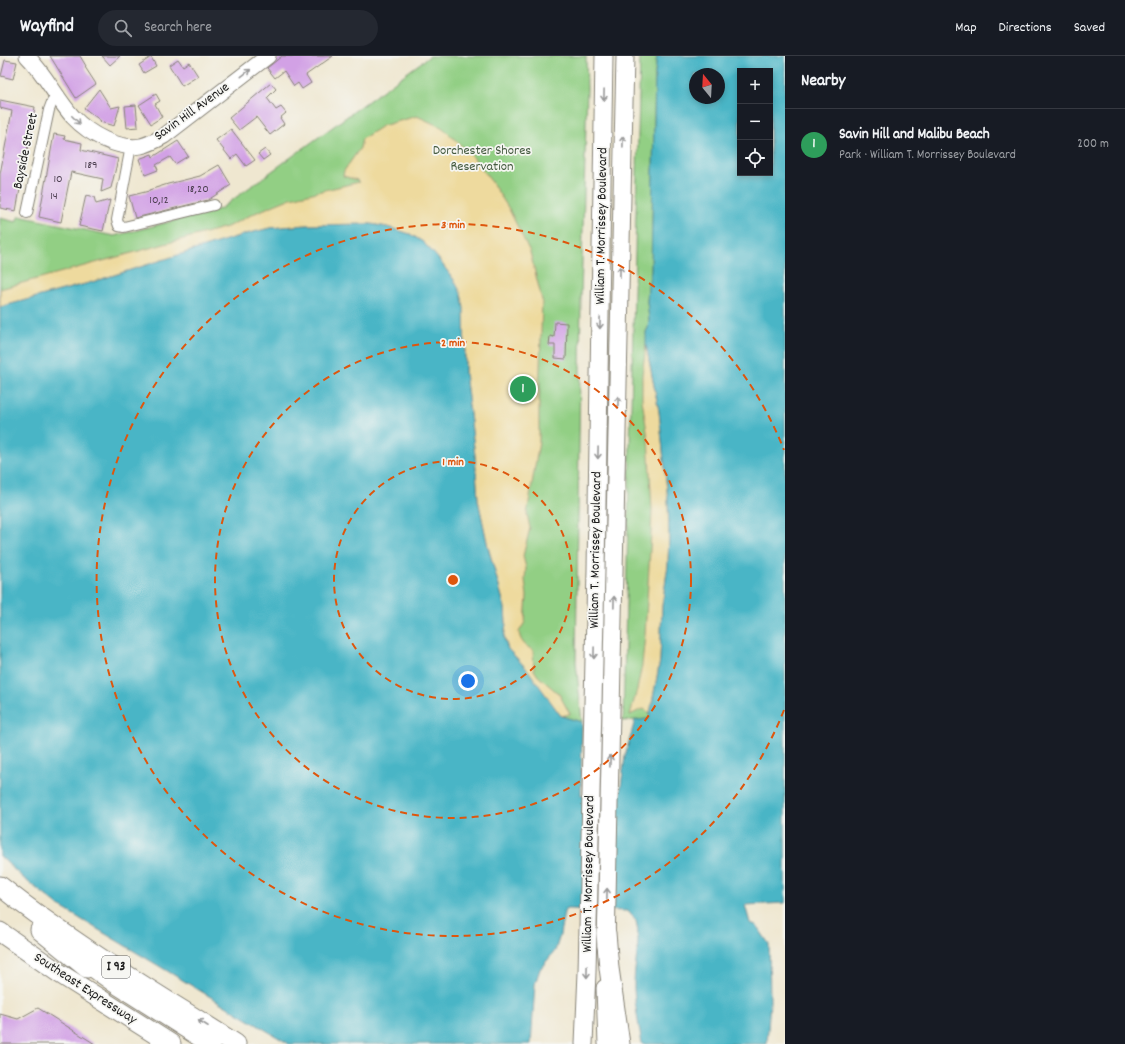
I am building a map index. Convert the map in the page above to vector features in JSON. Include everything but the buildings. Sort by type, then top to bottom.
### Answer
[{"type":"highway","name":"I 93","points":[[0,886],[38,915],[87,948],[236,1044]]},
{"type":"highway","name":"I 93","points":[[0,894],[26,918],[107,984],[201,1044]]},
{"type":"highway","name":"I 93","points":[[0,902],[26,918],[115,983],[211,1044]]},
{"type":"highway","name":"Southeast Expressway","points":[[0,932],[65,977],[171,1044]]},
{"type":"highway","points":[[597,933],[609,968],[620,1044]]},
{"type":"main road","name":"William T. Morrissey Boulevard","points":[[604,56],[593,711],[597,933],[605,999],[606,1044]]},
{"type":"main road","name":"William T. Morrissey Boulevard","points":[[584,1044],[587,991],[597,933],[611,711],[625,56]]},
{"type":"street","name":"Savin Hill Avenue","points":[[27,56],[43,74],[73,117],[90,131],[112,142],[131,146],[147,144],[164,136],[268,56]]},
{"type":"street","name":"Bayside Street","points":[[27,213],[49,110],[52,102],[58,96]]},
{"type":"street","points":[[131,146],[117,220],[119,226],[124,227],[214,205]]},
{"type":"green space","name":"Dorchester Shores Reservation","points":[[430,56],[586,56],[587,89],[581,297],[576,662],[582,722],[561,716],[242,235],[0,307],[0,218],[16,222],[19,216],[114,236],[220,209]]},
{"type":"green space","points":[[640,56],[657,56],[655,73],[651,271],[647,300],[649,324],[646,332],[653,382],[655,690],[649,719],[623,721]]},
{"type":"sand","points":[[417,116],[443,128],[473,157],[509,209],[530,252],[542,300],[539,442],[527,514],[530,528],[523,556],[526,568],[525,580],[527,596],[525,622],[519,632],[523,643],[533,650],[534,670],[538,676],[559,694],[570,714],[561,716],[517,658],[508,649],[504,638],[506,624],[505,608],[488,547],[478,500],[475,456],[465,373],[465,341],[454,280],[437,257],[423,242],[410,234],[371,224],[307,225],[270,228],[242,235],[89,283],[0,307],[0,289],[227,227],[291,198],[359,182],[343,176],[344,171],[360,148],[362,139],[382,126]]},
{"type":"sand","points":[[646,345],[659,411],[668,500],[668,565],[662,606],[660,661],[650,714],[644,709],[630,715],[642,665],[652,510],[648,438],[642,400],[642,375]]},
{"type":"water","points":[[657,56],[785,56],[785,903],[745,905],[750,923],[756,925],[769,944],[770,1001],[767,1044],[642,1044],[634,989],[638,945],[638,929],[636,921],[628,911],[566,909],[555,951],[540,969],[535,984],[531,1044],[289,1044],[59,906],[22,877],[0,856],[0,307],[89,283],[242,235],[270,228],[307,225],[371,224],[410,234],[423,242],[437,257],[454,280],[461,293],[464,308],[465,373],[475,456],[478,500],[488,547],[505,608],[506,624],[504,638],[508,649],[527,669],[561,716],[582,722],[581,796],[615,798],[620,794],[625,756],[635,720],[649,719],[660,661],[662,606],[668,565],[668,500],[659,411],[646,345],[646,332],[649,319],[647,302],[648,286],[651,271],[655,73]]},
{"type":"place","name":"Savin Hill and Malibu Beach","points":[[523,389]]}]
